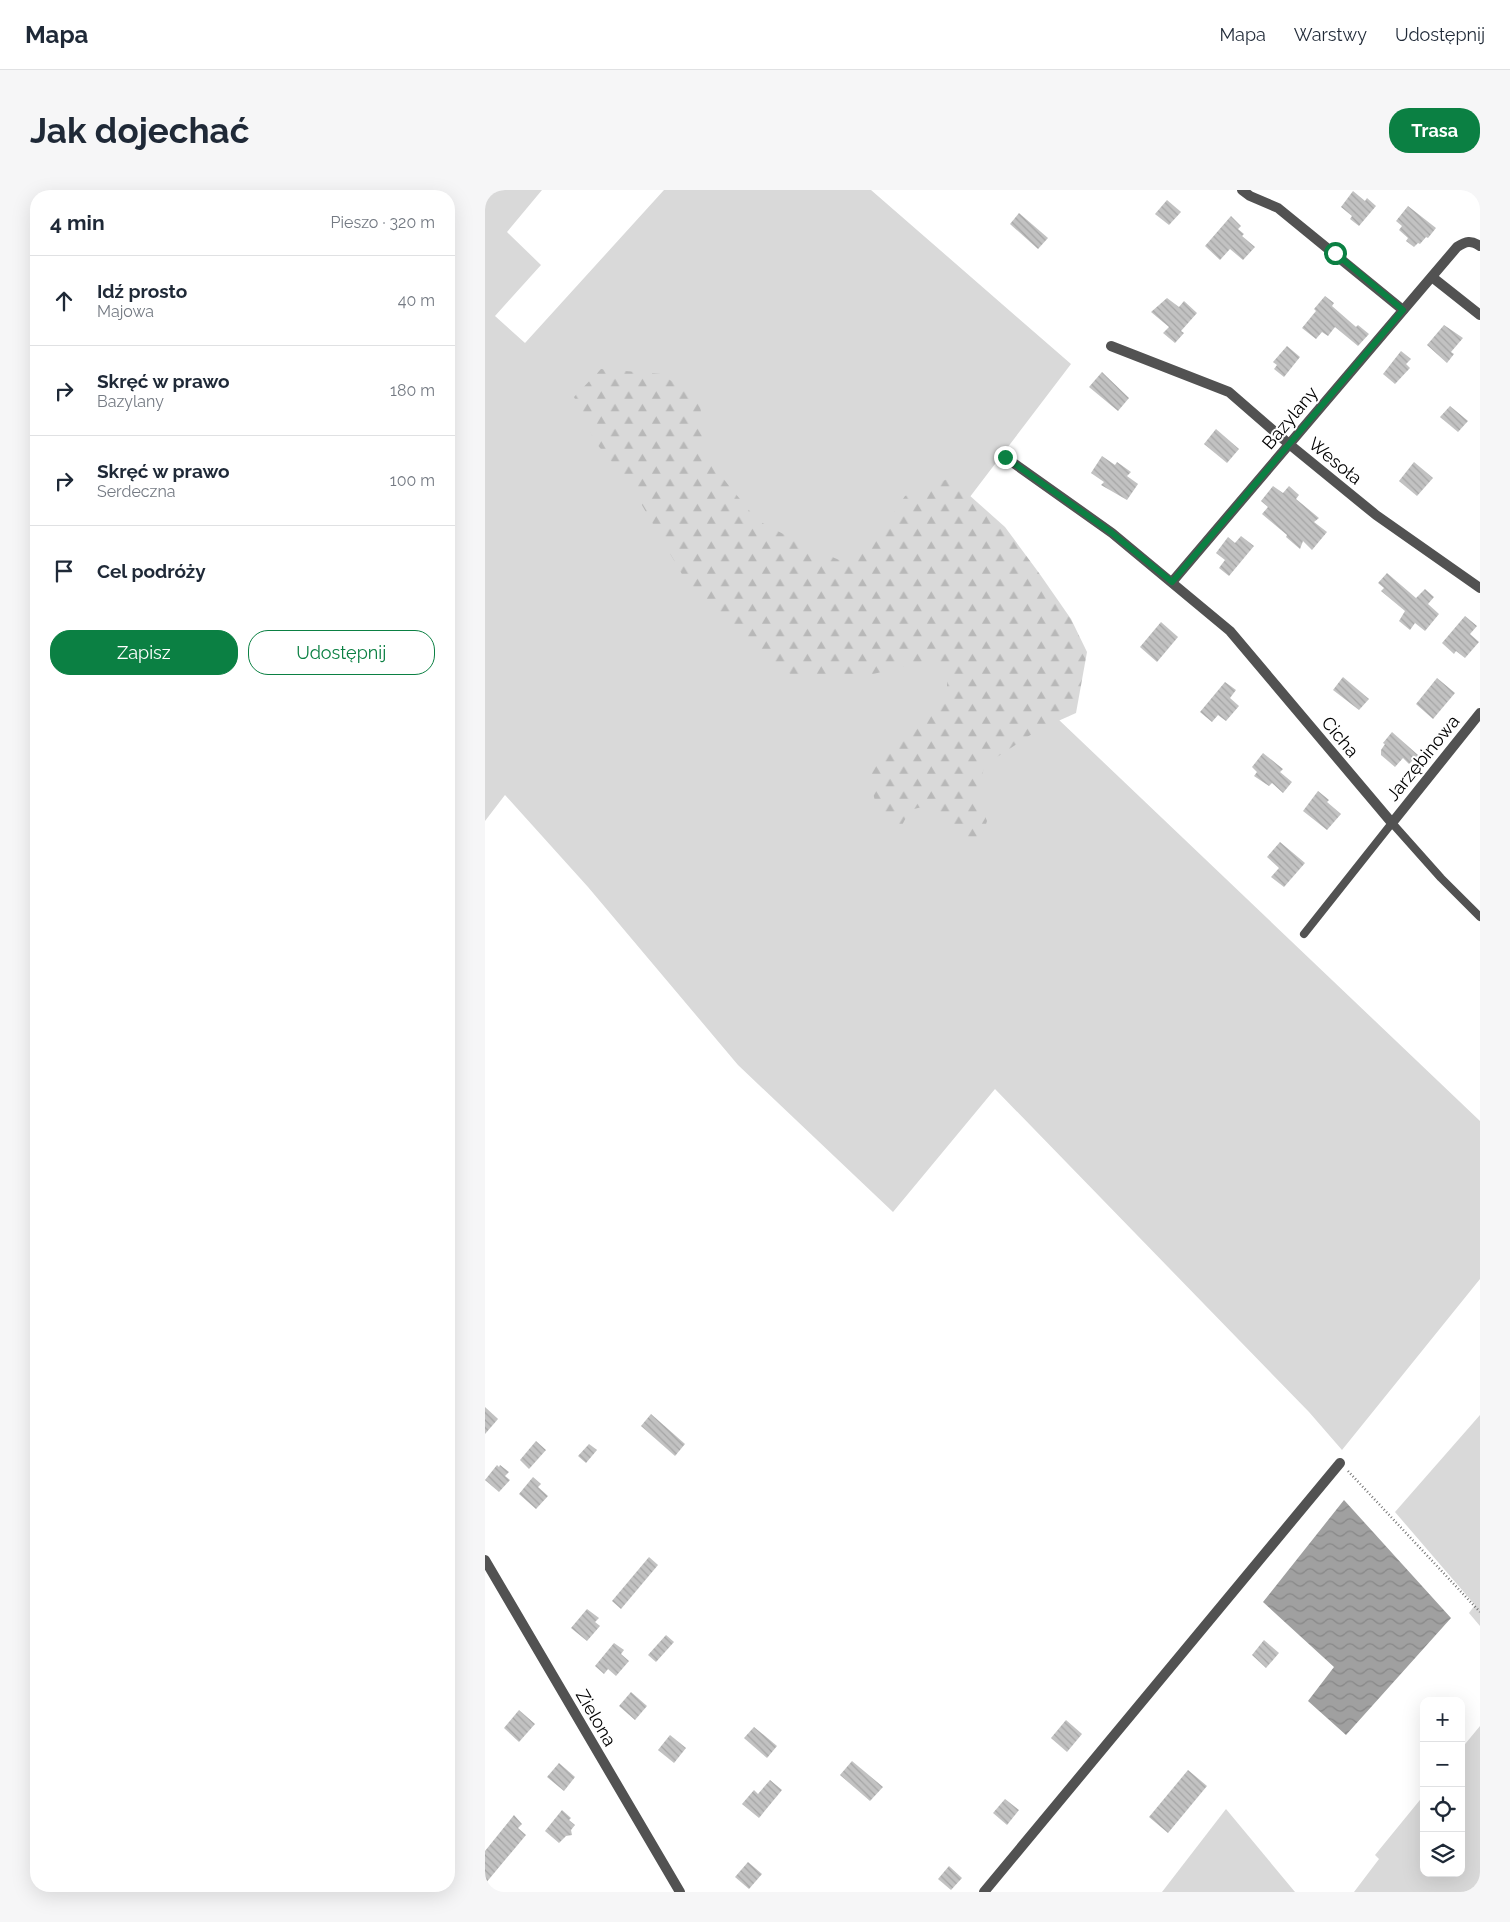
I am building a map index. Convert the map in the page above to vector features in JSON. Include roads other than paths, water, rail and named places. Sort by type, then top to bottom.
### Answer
[{"type":"street","points":[[1250,192],[1278,208],[1403,310]]},
{"type":"street","name":"Bazylany","points":[[1172,582],[1457,247],[1466,241],[1480,246]]},
{"type":"street","points":[[1433,277],[1480,315]]},
{"type":"street","name":"Wesoła","points":[[1111,346],[1229,392],[1289,444],[1377,515],[1480,588]]},
{"type":"street","name":"Cicha","points":[[1005,457],[1112,533],[1230,631],[1392,823]]},
{"type":"street","name":"Jarzębinowa","points":[[1392,823],[1480,713]]},
{"type":"street","points":[[985,1892],[1340,1463]]},
{"type":"street","name":"Zielona","points":[[485,1560],[679,1892]]},
{"type":"lane","name":"Cicha","points":[[1392,823],[1441,878],[1480,916]]},
{"type":"lane","points":[[1305,934],[1392,823]]},
{"type":"water","points":[[1344,1500],[1451,1618],[1346,1735],[1308,1701],[1334,1667],[1263,1602]]}]
